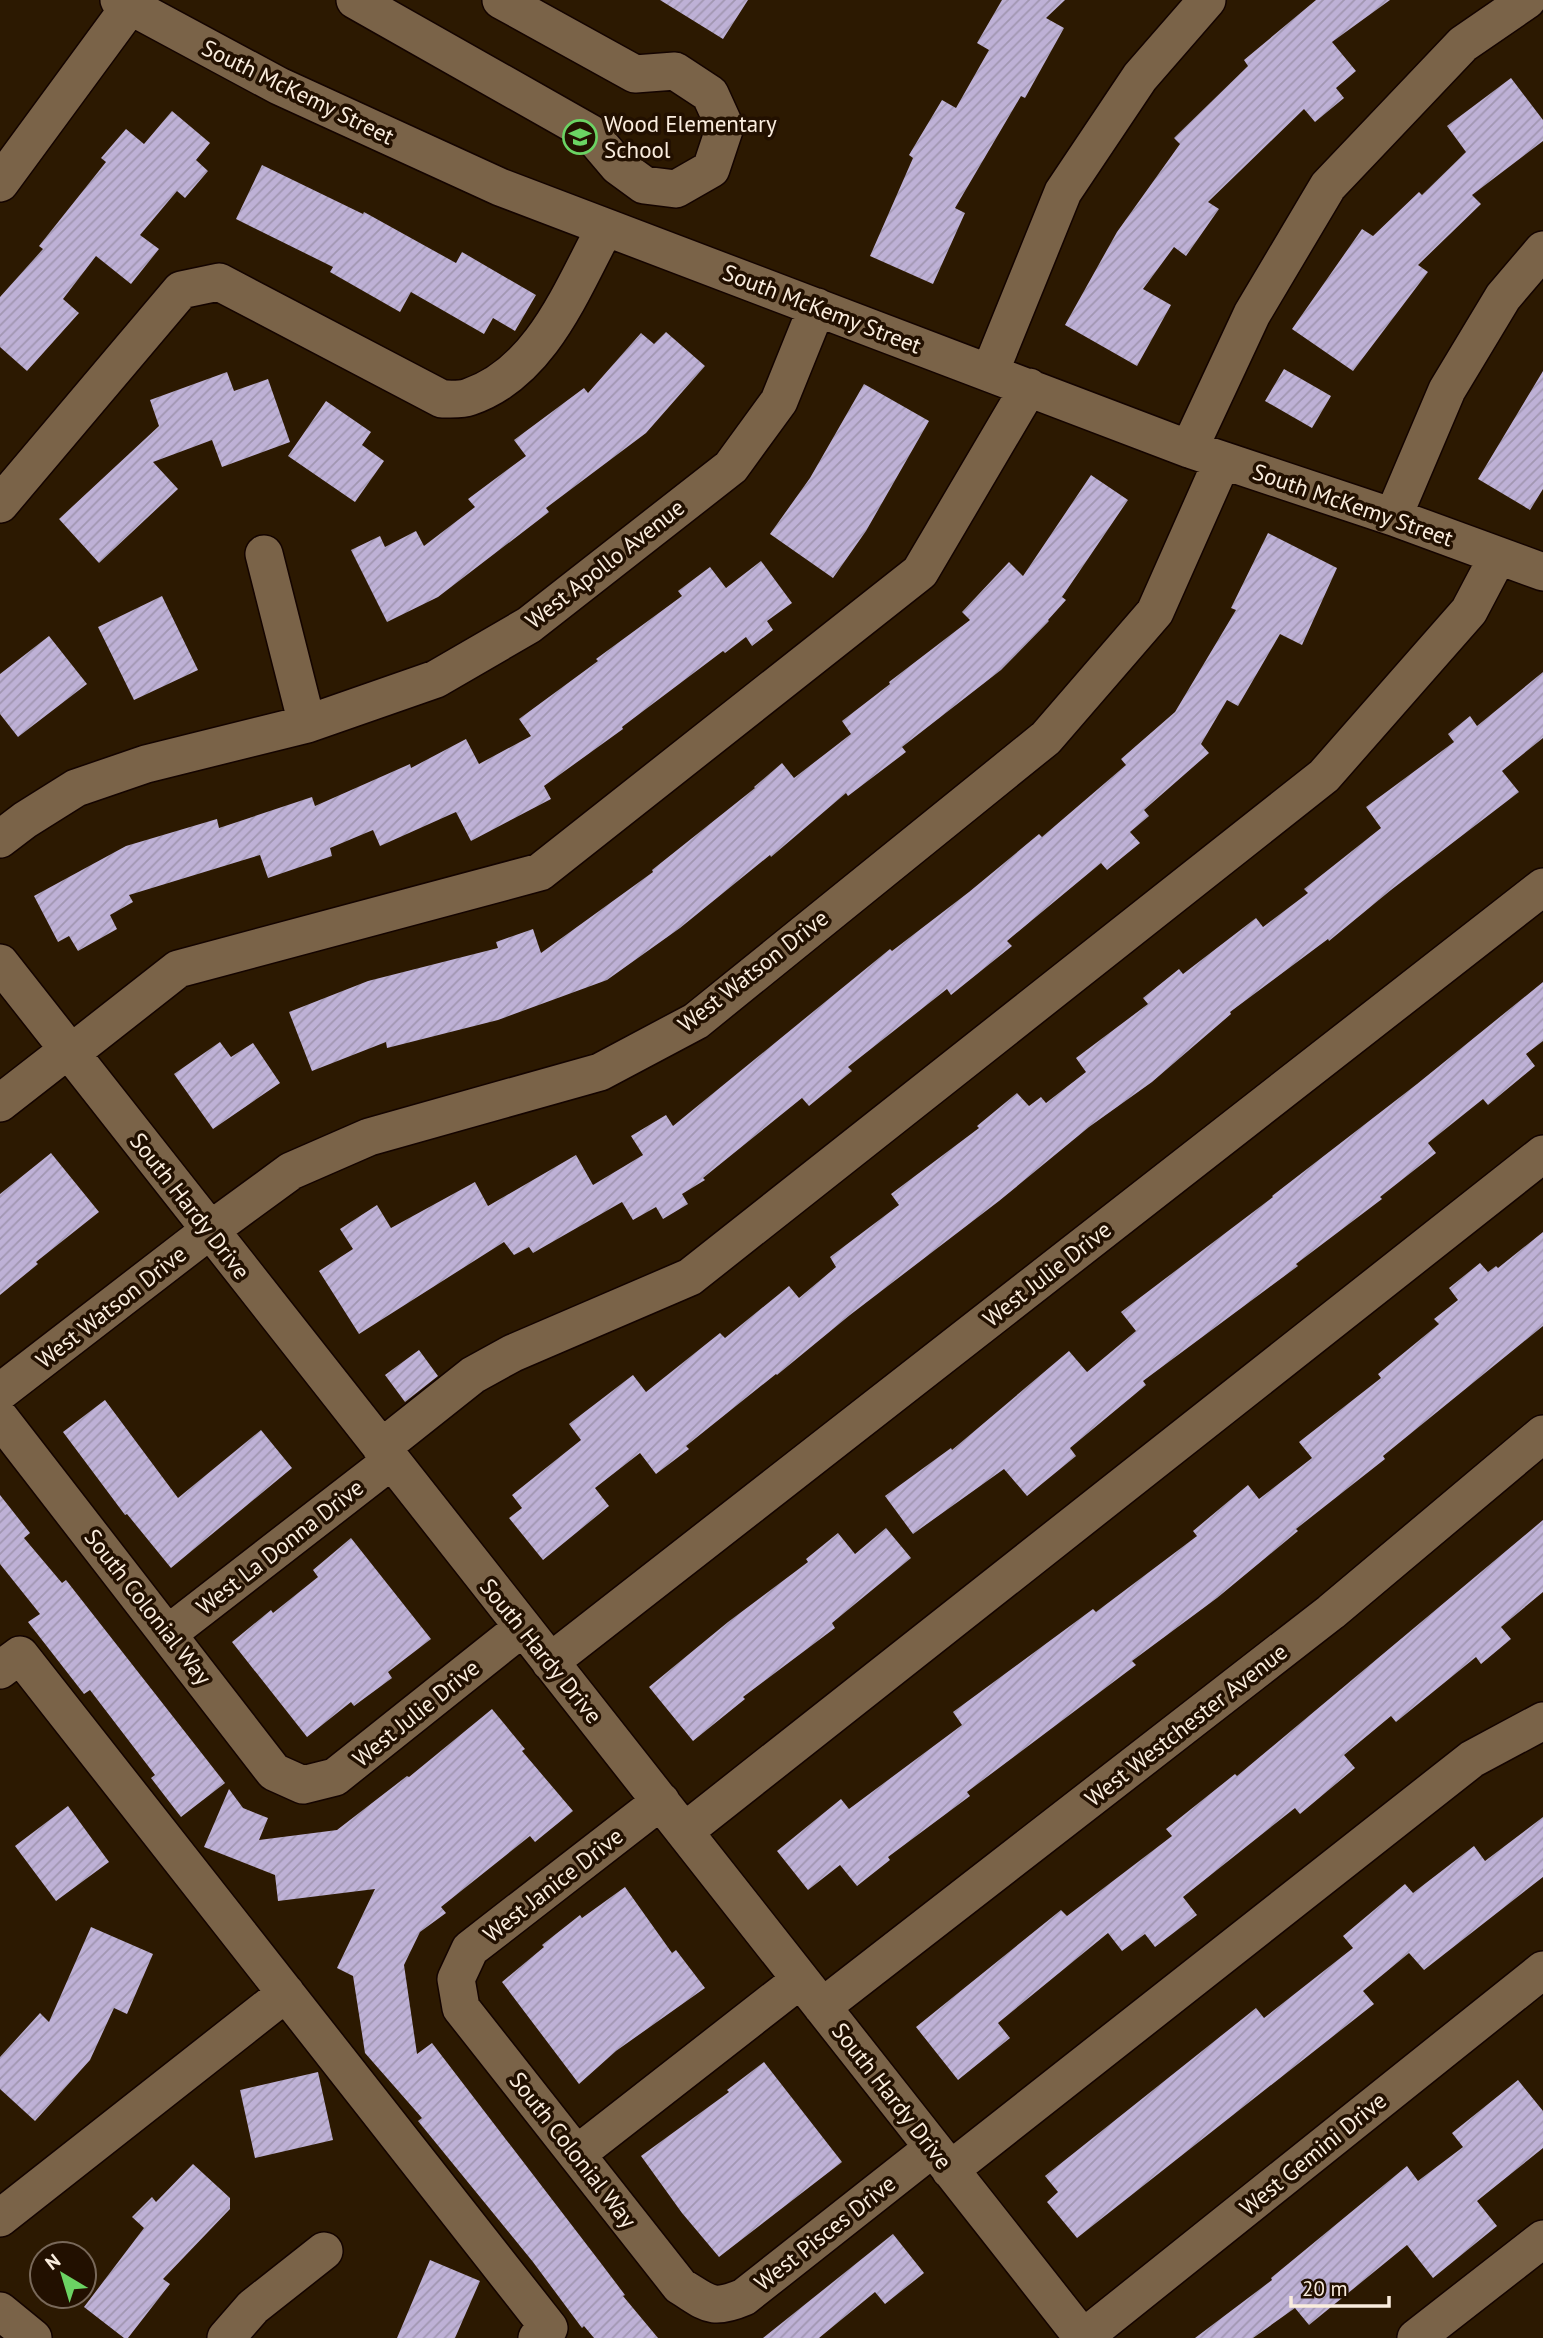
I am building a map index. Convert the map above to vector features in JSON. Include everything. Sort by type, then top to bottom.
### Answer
[{"type":"street","points":[[355,0],[590,133],[618,166],[644,185],[676,189],[711,169],[725,127],[710,94],[675,71],[635,74],[501,0]]},
{"type":"street","points":[[990,372],[1063,192],[1140,77],[1208,0]]},
{"type":"street","name":"West Watson Drive","points":[[0,1392],[290,1171],[369,1137],[600,1072],[696,1021],[1046,738],[1155,612],[1252,314],[1328,186],[1463,44],[1527,0]]},
{"type":"street","points":[[0,183],[125,3]]},
{"type":"street","name":"South McKemy Street","points":[[125,3],[279,86],[499,187],[1205,455],[1393,517],[1543,572]]},
{"type":"street","points":[[0,504],[181,290],[219,282],[442,400],[467,398],[502,381],[542,341],[605,228]]},
{"type":"street","points":[[1393,517],[1447,390],[1503,297],[1543,250]]},
{"type":"street","name":"West Apollo Avenue","points":[[0,839],[76,788],[146,764],[307,724],[436,679],[529,625],[731,467],[779,401],[817,307]]},
{"type":"street","points":[[0,1103],[178,969],[540,872],[920,572],[1029,387]]},
{"type":"street","points":[[264,554],[307,724]]},
{"type":"street","name":"West La Donna Drive","points":[[169,1633],[386,1455],[473,1375],[513,1353],[690,1277],[1324,776],[1469,611],[1498,556]]},
{"type":"street","name":"West Julie Drive","points":[[551,1662],[1543,887]]},
{"type":"street","name":"South Hardy Drive","points":[[0,963],[1083,2338]]},
{"type":"street","points":[[685,1831],[1543,1154]]},
{"type":"street","name":"South Colonial Way","points":[[0,1418],[274,1772],[303,1786]]},
{"type":"street","name":"West Westchester Avenue","points":[[576,2154],[811,1994],[1331,1612],[1543,1434]]},
{"type":"street","name":"West Julie Drive","points":[[303,1786],[335,1777],[522,1628]]},
{"type":"street","points":[[0,1671],[20,1655],[549,2328],[537,2338]]},
{"type":"street","name":"West Pisces Drive","points":[[711,2305],[727,2304],[744,2297],[942,2159],[1472,1759],[1543,1721]]},
{"type":"street","name":"West Janice Drive","points":[[456,1979],[470,1949],[661,1801]]},
{"type":"street","name":"West Gemini Drive","points":[[1083,2338],[1543,1970]]},
{"type":"street","name":"South Colonial Way","points":[[456,1979],[461,2008],[680,2286],[711,2305]]},
{"type":"street","points":[[0,2218],[286,1993]]},
{"type":"street","points":[[1416,2338],[1543,2239]]},
{"type":"street","points":[[226,2338],[253,2307],[324,2251]]},
{"type":"street","points":[[0,2311],[33,2338]]},
{"type":"building","points":[[660,0],[748,0],[723,39]]},
{"type":"building","points":[[1002,0],[1065,0],[1046,18],[1064,28],[1025,98],[1021,96],[955,208],[965,213],[933,284],[870,256],[913,158],[909,155],[942,100],[956,108],[989,50],[977,43]]},
{"type":"building","points":[[1316,0],[1390,0],[1332,42],[1356,71],[1336,88],[1344,98],[1315,122],[1304,109],[1208,202],[1219,209],[1186,256],[1174,247],[1143,289],[1171,305],[1137,366],[1065,325],[1117,232],[1180,144],[1174,138],[1248,66],[1244,60]]},
{"type":"building","points":[[1511,78],[1543,120],[1543,141],[1472,195],[1481,204],[1418,265],[1428,272],[1353,371],[1292,329],[1362,229],[1373,236],[1419,192],[1422,195],[1466,152],[1447,126]]},
{"type":"building","points":[[172,111],[210,143],[196,160],[208,171],[185,198],[177,191],[140,235],[159,249],[131,284],[96,256],[63,299],[79,313],[27,371],[0,347],[0,297],[43,249],[39,246],[106,162],[101,158],[126,129],[144,144]]},
{"type":"building","points":[[262,165],[363,214],[364,212],[456,263],[462,252],[536,295],[515,331],[493,318],[484,334],[411,292],[400,312],[330,272],[333,267],[236,219]]},
{"type":"building","points":[[666,332],[705,366],[646,433],[546,508],[549,512],[438,597],[387,622],[351,550],[380,536],[385,547],[416,531],[424,546],[475,507],[468,499],[526,456],[514,440],[584,388],[588,393],[641,333],[654,344]]},
{"type":"building","points":[[1284,369],[1331,396],[1312,428],[1265,401]]},
{"type":"building","points":[[1543,371],[1543,489],[1530,510],[1478,479]]},
{"type":"building","points":[[227,372],[234,391],[268,379],[290,442],[222,467],[212,440],[153,462],[178,489],[99,563],[59,519],[159,426],[150,400]]},
{"type":"building","points":[[864,384],[929,421],[866,531],[833,578],[770,534],[810,478]]},
{"type":"building","points":[[326,401],[371,432],[362,445],[384,461],[355,502],[288,456]]},
{"type":"building","points":[[1091,475],[1128,500],[1062,597],[1066,600],[1049,621],[1001,670],[902,747],[906,752],[848,796],[846,793],[771,857],[770,855],[680,928],[607,980],[498,1020],[387,1048],[386,1042],[312,1071],[289,1012],[368,981],[498,948],[496,942],[533,929],[541,953],[653,872],[652,870],[755,788],[782,763],[794,778],[851,734],[842,721],[970,620],[962,612],[1009,562],[1023,576]]},
{"type":"building","points":[[1268,533],[1337,568],[1302,645],[1280,634],[1238,706],[1227,700],[1201,744],[1209,753],[1144,810],[1149,816],[1130,832],[1140,843],[1107,870],[1101,863],[1007,941],[1012,946],[951,995],[947,989],[848,1067],[852,1071],[809,1106],[802,1098],[703,1178],[705,1180],[682,1194],[688,1204],[663,1219],[656,1207],[633,1220],[622,1202],[533,1253],[529,1247],[514,1255],[504,1242],[359,1334],[319,1271],[353,1249],[340,1229],[377,1205],[391,1228],[475,1182],[488,1206],[576,1155],[593,1185],[643,1155],[631,1136],[666,1115],[673,1126],[890,949],[892,951],[969,892],[1039,834],[1042,837],[1126,765],[1121,759],[1175,712],[1236,610],[1231,608]]},
{"type":"building","points":[[761,561],[792,603],[767,621],[773,630],[752,646],[746,637],[725,653],[723,651],[544,786],[551,799],[471,841],[456,812],[380,846],[373,830],[330,848],[332,856],[268,878],[260,855],[129,895],[133,902],[110,915],[117,929],[78,951],[69,936],[58,942],[34,896],[126,846],[217,819],[219,828],[312,797],[315,806],[410,764],[411,768],[466,739],[479,764],[531,736],[519,719],[682,596],[678,591],[710,567],[726,588]]},
{"type":"building","points":[[162,596],[198,670],[134,700],[98,627]]},
{"type":"building","points":[[49,636],[87,684],[18,737],[0,714],[0,674]]},
{"type":"building","points":[[1543,672],[1543,738],[1502,771],[1519,792],[1329,941],[1328,939],[1230,1012],[1231,1014],[1152,1082],[1089,1127],[999,1201],[850,1315],[686,1446],[689,1449],[656,1474],[640,1453],[595,1488],[609,1506],[543,1560],[509,1518],[522,1508],[512,1495],[581,1440],[569,1424],[633,1375],[646,1392],[720,1333],[725,1338],[789,1286],[799,1298],[836,1267],[830,1257],[899,1205],[891,1194],[979,1128],[977,1126],[1017,1093],[1029,1106],[1041,1097],[1046,1103],[1086,1072],[1076,1058],[1148,1004],[1143,998],[1179,969],[1183,974],[1256,918],[1263,927],[1308,893],[1304,889],[1381,828],[1366,807],[1454,742],[1448,734],[1470,716],[1477,726]]},
{"type":"building","points":[[1543,982],[1543,1041],[1526,1054],[1535,1066],[1488,1105],[1483,1099],[1428,1143],[1436,1153],[1380,1197],[1382,1199],[1296,1264],[1298,1266],[1143,1381],[1146,1385],[1070,1448],[1076,1456],[1027,1496],[1004,1469],[913,1534],[885,1496],[951,1448],[952,1450],[1069,1351],[1087,1372],[1136,1331],[1121,1312],[1273,1197]]},
{"type":"building","points":[[220,1042],[231,1057],[253,1043],[280,1083],[213,1129],[174,1074]]},
{"type":"building","points":[[51,1153],[99,1212],[36,1262],[38,1264],[0,1295],[0,1194]]},
{"type":"building","points":[[1543,1232],[1543,1326],[1383,1456],[1385,1459],[1296,1529],[1298,1531],[1217,1598],[1132,1661],[1136,1665],[967,1792],[970,1796],[888,1857],[890,1860],[857,1886],[840,1865],[808,1890],[777,1851],[841,1799],[849,1809],[962,1725],[953,1712],[1093,1609],[1096,1612],[1197,1536],[1193,1531],[1248,1485],[1259,1499],[1312,1458],[1299,1442],[1381,1378],[1378,1374],[1439,1324],[1434,1319],[1458,1300],[1449,1288],[1480,1263],[1488,1272],[1496,1266],[1498,1268]]},
{"type":"building","points":[[419,1350],[438,1376],[405,1402],[385,1375]]},
{"type":"building","points":[[105,1400],[178,1498],[261,1430],[292,1468],[171,1568],[127,1514],[125,1515],[63,1432]]},
{"type":"building","points":[[0,1495],[30,1533],[24,1538],[62,1583],[66,1580],[225,1783],[181,1817],[151,1778],[155,1775],[90,1690],[84,1694],[28,1622],[40,1614],[0,1564]]},
{"type":"building","points":[[1543,1520],[1543,1592],[1501,1627],[1511,1639],[1481,1664],[1476,1657],[1396,1722],[1391,1716],[1344,1755],[1355,1768],[1300,1814],[1295,1808],[1183,1897],[1197,1915],[1155,1947],[1145,1934],[1122,1951],[1108,1933],[998,2023],[1010,2038],[958,2080],[916,2027],[1061,1910],[1067,1916],[1172,1836],[1166,1829],[1235,1774],[1237,1776]]},
{"type":"building","points":[[886,1528],[911,1558],[832,1623],[835,1628],[743,1697],[745,1699],[693,1741],[649,1687],[728,1622],[808,1562],[806,1559],[838,1533],[855,1554]]},
{"type":"building","points":[[351,1538],[431,1639],[388,1672],[392,1678],[354,1706],[351,1702],[307,1737],[232,1642],[318,1577],[313,1570]]},
{"type":"building","points":[[492,1709],[525,1749],[522,1751],[573,1811],[535,1842],[530,1836],[441,1907],[446,1913],[420,1932],[404,1965],[417,2054],[432,2043],[625,2295],[623,2296],[658,2338],[594,2338],[584,2326],[582,2328],[533,2262],[418,2121],[422,2118],[365,2053],[353,1976],[337,1968],[375,1889],[278,1901],[275,1875],[204,1847],[229,1789],[243,1808],[268,1818],[259,1840],[337,1830],[409,1777]]},
{"type":"building","points":[[68,1806],[109,1862],[56,1901],[15,1846]]},
{"type":"building","points":[[1543,1817],[1543,1877],[1424,1970],[1409,1953],[1363,1991],[1374,2004],[1077,2238],[1047,2202],[1058,2192],[1045,2176],[1256,2008],[1264,2018],[1353,1948],[1343,1936],[1405,1884],[1413,1893],[1474,1846],[1485,1861]]},
{"type":"building","points":[[625,1887],[672,1953],[676,1950],[705,1988],[616,2051],[579,2084],[502,1982],[580,1915],[582,1918]]},
{"type":"building","points":[[91,1927],[153,1954],[127,2014],[114,2008],[90,2060],[35,2121],[0,2089],[0,2057],[40,2013],[49,2022]]},
{"type":"building","points":[[764,2062],[842,2162],[719,2257],[682,2213],[641,2156],[729,2092],[727,2090]]},
{"type":"building","points":[[318,2072],[333,2140],[255,2158],[240,2090]]},
{"type":"building","points":[[1518,2080],[1543,2111],[1543,2148],[1477,2201],[1497,2226],[1433,2278],[1407,2245],[1309,2325],[1295,2308],[1253,2338],[1195,2338],[1272,2280],[1271,2278],[1407,2166],[1418,2181],[1463,2147],[1452,2133]]},
{"type":"building","points":[[193,2164],[230,2198],[230,2209],[163,2279],[170,2284],[128,2338],[124,2338],[88,2310],[98,2310],[98,2289],[144,2228],[132,2217],[152,2197],[156,2202]]},
{"type":"building","points":[[893,2234],[924,2273],[885,2304],[875,2292],[819,2338],[763,2338]]},
{"type":"building","points":[[430,2260],[480,2281],[455,2338],[397,2338]]},
{"type":"place","name":"Wood Elementary School","points":[[580,137]]}]
